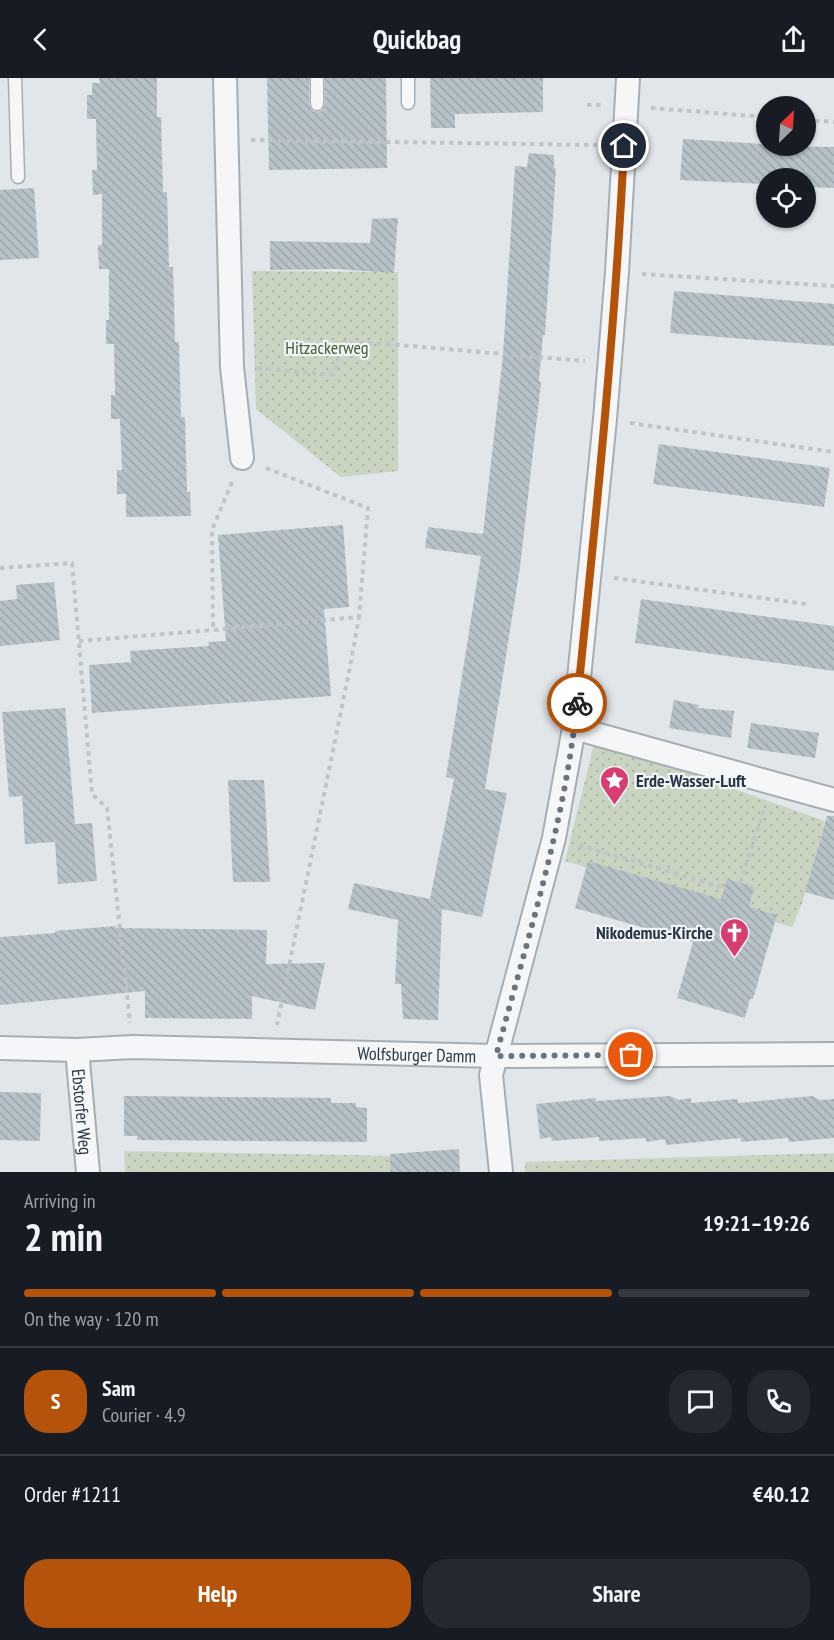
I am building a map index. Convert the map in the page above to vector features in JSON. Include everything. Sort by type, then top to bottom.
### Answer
[{"type":"street","points":[[225,78],[232,367],[242,458]]},
{"type":"street","points":[[501,1172],[491,1075],[554,837],[574,728],[610,363],[628,78]]},
{"type":"street","points":[[574,728],[834,800]]},
{"type":"street","name":"Wolfsburger Damm","points":[[0,1048],[77,1050],[133,1047],[496,1056],[834,1054]]},
{"type":"street","name":"Ebstorfer Weg","points":[[77,1050],[88,1172]]},
{"type":"lane","points":[[15,78],[18,177]]},
{"type":"lane","points":[[317,78],[317,104]]},
{"type":"lane","points":[[408,78],[408,103]]},
{"type":"path","points":[[626,106],[756,116]]},
{"type":"path","points":[[816,121],[834,122]]},
{"type":"path","points":[[226,140],[624,146]]},
{"type":"path","points":[[617,272],[834,286]]},
{"type":"path","points":[[232,367],[333,375],[343,342],[610,363]]},
{"type":"path","points":[[605,419],[834,452]]},
{"type":"path","points":[[213,630],[212,530],[242,458],[368,508],[359,617],[271,1050]]},
{"type":"path","points":[[0,568],[72,563],[92,794],[107,807],[133,1047]]},
{"type":"path","points":[[590,574],[806,604]]},
{"type":"path","points":[[79,641],[359,617]]},
{"type":"path","points":[[740,883],[773,784]]},
{"type":"path","points":[[554,837],[725,888]]},
{"type":"green space","name":"Hitzackerweg","points":[[252,271],[398,272],[398,471],[341,477],[256,409]]},
{"type":"green space","points":[[595,740],[825,821],[803,901],[792,927],[565,861]]},
{"type":"green space","points":[[124,1151],[400,1156],[401,1172],[125,1172]]},
{"type":"green space","points":[[834,1153],[834,1172],[525,1172],[525,1162]]},
{"type":"building","points":[[99,78],[157,78],[157,117],[161,117],[163,192],[167,192],[169,267],[173,267],[175,342],[179,342],[181,417],[185,417],[187,492],[190,492],[191,516],[126,517],[126,494],[117,494],[117,470],[122,470],[120,419],[111,419],[111,395],[115,395],[114,344],[106,344],[106,320],[109,320],[109,269],[99,269],[98,245],[102,245],[102,194],[93,195],[92,170],[97,170],[96,119],[87,119],[87,95],[92,95],[92,83],[100,83]]},
{"type":"building","points":[[267,78],[309,78],[309,105],[312,111],[316,112],[322,111],[325,105],[325,78],[386,78],[387,168],[269,170]]},
{"type":"building","points":[[430,78],[543,78],[543,112],[455,114],[455,128],[431,128]]},
{"type":"building","points":[[683,139],[756,143],[756,156],[816,156],[816,147],[834,147],[834,188],[816,187],[816,168],[756,168],[756,184],[680,180]]},
{"type":"building","points":[[529,153],[554,155],[554,168],[556,169],[545,335],[543,335],[539,381],[541,382],[520,567],[485,789],[507,793],[482,917],[442,909],[438,1020],[403,1019],[401,984],[395,984],[398,920],[348,909],[354,883],[430,899],[454,779],[446,777],[481,556],[425,548],[428,527],[483,534],[503,355],[515,166],[527,167]]},
{"type":"building","points":[[34,188],[39,258],[0,260],[0,190]]},
{"type":"building","points":[[398,218],[394,273],[336,269],[270,270],[270,241],[370,243],[372,219]]},
{"type":"building","points":[[674,291],[834,304],[834,346],[670,333]]},
{"type":"building","points":[[659,444],[830,468],[824,507],[653,484]]},
{"type":"building","points":[[343,525],[349,607],[324,609],[331,696],[92,713],[89,665],[131,662],[130,651],[209,646],[208,642],[226,641],[218,535]]},
{"type":"building","points":[[54,582],[60,640],[0,646],[0,601],[17,599],[16,585]]},
{"type":"building","points":[[641,599],[834,626],[834,671],[635,643]]},
{"type":"building","points":[[674,700],[699,705],[698,708],[734,711],[731,738],[669,728]]},
{"type":"building","points":[[65,708],[75,824],[92,823],[97,881],[58,884],[55,842],[25,844],[22,796],[9,797],[2,712]]},
{"type":"building","points":[[751,723],[819,733],[815,758],[747,748]]},
{"type":"building","points":[[228,780],[264,780],[270,882],[233,882]]},
{"type":"building","points":[[827,816],[834,816],[834,900],[805,892]]},
{"type":"building","points":[[588,861],[721,899],[727,879],[754,887],[749,907],[777,915],[753,999],[750,999],[745,1018],[677,998],[693,942],[575,908]]},
{"type":"building","points":[[116,926],[116,928],[267,930],[266,964],[325,963],[315,1010],[252,996],[252,1019],[145,1018],[145,991],[0,1005],[0,937]]},
{"type":"building","points":[[0,1092],[41,1093],[40,1141],[0,1140]]},
{"type":"building","points":[[124,1096],[331,1098],[331,1103],[356,1103],[356,1107],[367,1108],[367,1142],[137,1140],[137,1136],[124,1136]]},
{"type":"building","points":[[670,1096],[679,1100],[691,1098],[691,1103],[738,1099],[738,1103],[812,1096],[820,1100],[834,1099],[834,1138],[789,1142],[788,1138],[741,1142],[741,1138],[666,1145],[665,1139],[646,1142],[646,1138],[599,1141],[599,1137],[552,1141],[551,1137],[540,1139],[536,1104],[596,1098],[596,1101]]},
{"type":"building","points":[[459,1149],[460,1172],[390,1172],[390,1154]]},
{"type":"way so far","points":[[577,703],[554,837],[496,1056],[631,1055]]},
{"type":"place","name":"Erde-Wasser-Luft","points":[[615,806]]},
{"type":"place","name":"Nikodemus-Kirche","points":[[734,958]]},
{"type":"route","points":[[577,703],[605,419],[624,146]]}]
